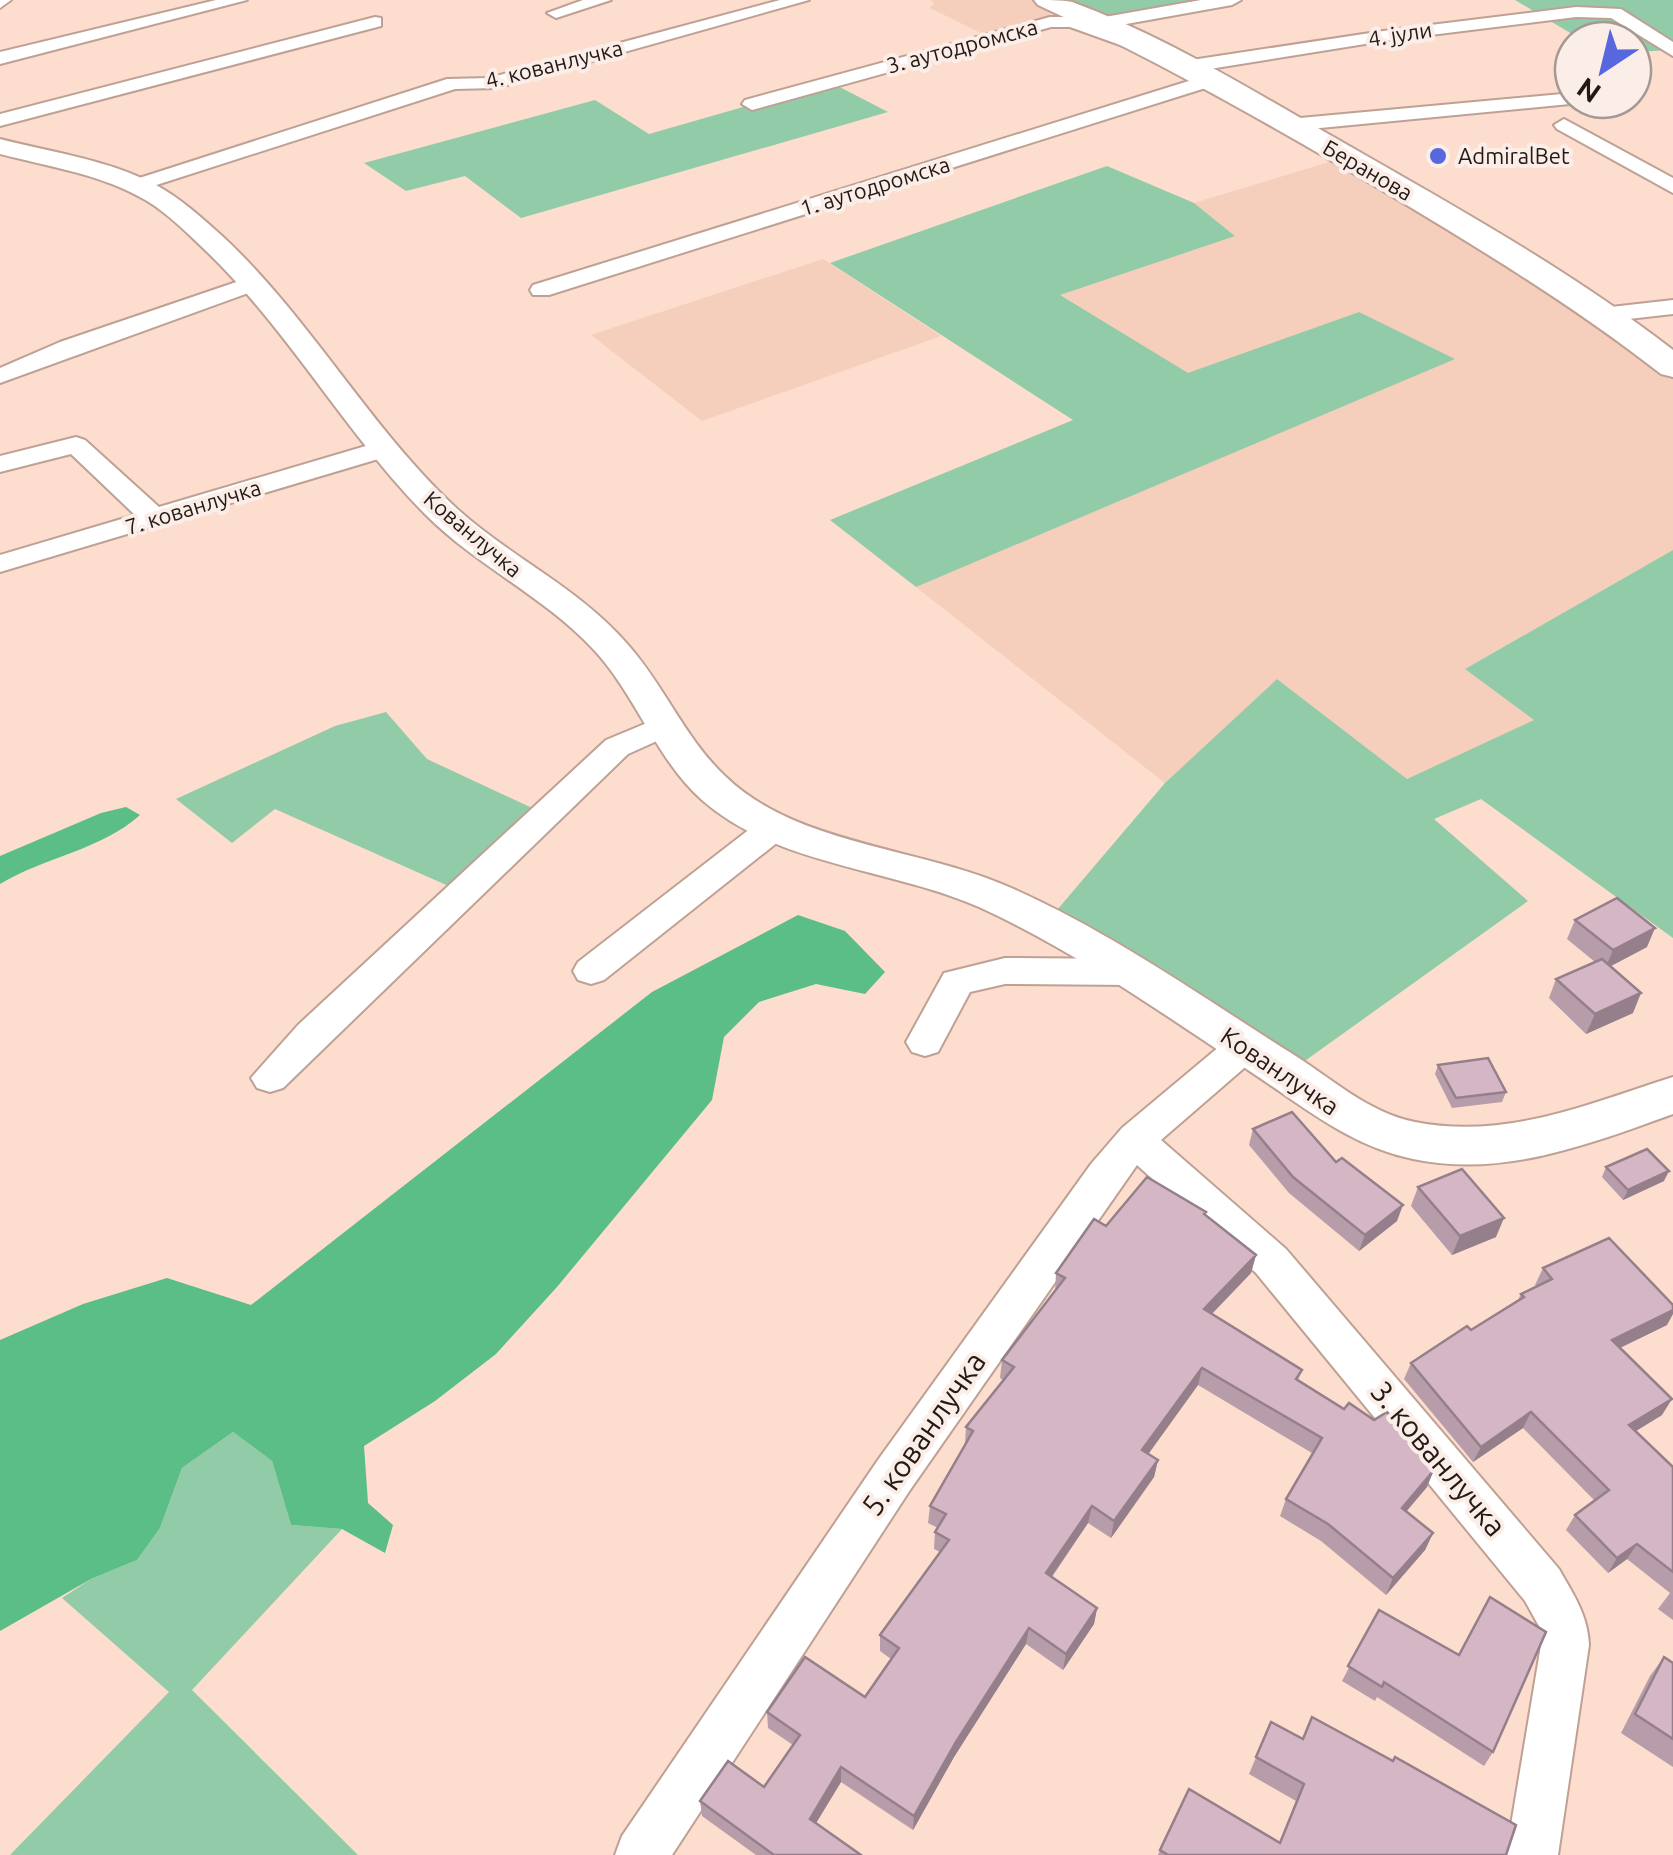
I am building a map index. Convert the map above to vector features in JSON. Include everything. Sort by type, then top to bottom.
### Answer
[{"type":"main road","name":"Беранова","points":[[1048,0],[1289,125],[1474,234],[1602,315],[1673,367]]},
{"type":"street","points":[[0,58],[238,0]]},
{"type":"street","points":[[556,13],[602,0]]},
{"type":"street","name":"4. кованлучка","points":[[137,186],[454,83],[489,84],[800,0]]},
{"type":"street","points":[[1099,24],[1232,0]]},
{"type":"street","name":"4. јули","points":[[1188,70],[1576,12],[1616,14],[1673,50]]},
{"type":"street","points":[[0,120],[375,22]]},
{"type":"street","name":"3. аутодромска","points":[[752,104],[1050,22],[1072,22],[1188,70]]},
{"type":"street","name":"1. аутодромска","points":[[541,290],[1188,70]]},
{"type":"street","points":[[1289,125],[1553,101]]},
{"type":"street","points":[[1564,124],[1673,187]]},
{"type":"street","name":"Кованлучка","points":[[0,146],[137,186],[170,205],[254,283],[426,498],[513,570],[582,619],[608,644],[696,770],[719,794],[776,826],[990,894],[1130,972],[1246,1046],[1336,1111],[1412,1140],[1454,1146],[1510,1145],[1553,1138],[1673,1095]]},
{"type":"street","points":[[4,376],[69,347],[254,283]]},
{"type":"street","points":[[1602,315],[1673,307]]},
{"type":"street","points":[[0,464],[76,445],[156,519]]},
{"type":"street","name":"7. кованлучка","points":[[0,564],[386,448]]},
{"type":"street","points":[[270,1078],[324,1022],[617,747],[666,725]]},
{"type":"street","points":[[591,971],[776,826]]},
{"type":"street","points":[[925,1042],[956,982],[1005,971],[1130,972]]},
{"type":"street","name":"5. кованлучка","points":[[641,1855],[906,1459],[1105,1175],[1136,1139],[1246,1046]]},
{"type":"street","name":"3. кованлучка","points":[[1136,1139],[1171,1175],[1271,1261],[1550,1598],[1564,1624],[1565,1645],[1532,1855]]},
{"type":"shaded area","points":[[930,0],[1047,0],[1077,13],[989,37],[930,8],[934,3]]},
{"type":"shaded area","points":[[1346,157],[1673,367],[1673,550],[1466,668],[1535,720],[1407,779],[1277,679],[1165,783],[916,587],[1453,359],[1359,312],[1188,374],[1059,295],[1234,235],[1194,203]]},
{"type":"shaded area","points":[[823,259],[941,336],[702,421],[591,335]]},
{"type":"green space","points":[[1048,0],[1233,0],[1099,23]]},
{"type":"green space","points":[[1515,0],[1673,0],[1673,50],[1653,51],[1653,20],[1553,23]]},
{"type":"green space","points":[[830,82],[888,112],[521,218],[465,176],[406,191],[364,163],[595,100],[649,134]]},
{"type":"green space","points":[[1107,166],[1194,203],[1235,236],[1060,295],[1188,373],[1359,312],[1455,359],[916,587],[830,520],[1073,420],[830,263]]},
{"type":"green space","points":[[1673,550],[1673,938],[1481,799],[1434,819],[1528,901],[1288,1073],[1046,923],[1165,783],[1277,679],[1407,779],[1534,720],[1465,669]]},
{"type":"green space","points":[[386,712],[427,759],[545,814],[462,892],[275,809],[232,843],[176,799],[335,726]]},
{"type":"green space","points":[[126,807],[140,815],[125,827],[0,884],[0,856],[101,813]]},
{"type":"green space","points":[[798,915],[845,931],[885,972],[865,994],[816,984],[759,1002],[724,1037],[712,1100],[557,1287],[496,1354],[435,1401],[364,1446],[368,1503],[393,1525],[385,1553],[342,1529],[291,1525],[272,1461],[233,1432],[182,1468],[160,1528],[137,1560],[91,1579],[0,1631],[0,1340],[83,1304],[167,1278],[251,1305],[652,992]]},
{"type":"green space","points":[[233,1432],[272,1461],[291,1525],[342,1529],[192,1690],[358,1855],[10,1855],[169,1692],[62,1598],[91,1579],[137,1560],[160,1528],[182,1468]]},
{"type":"building","points":[[1617,898],[1655,928],[1613,950],[1575,920]]},
{"type":"building","points":[[1602,959],[1641,993],[1595,1014],[1556,979]]},
{"type":"building","points":[[1488,1058],[1506,1092],[1456,1098],[1438,1065]]},
{"type":"building","points":[[1292,1112],[1336,1162],[1342,1158],[1403,1205],[1365,1235],[1293,1177],[1253,1129]]},
{"type":"building","points":[[1647,1149],[1669,1171],[1628,1190],[1606,1167]]},
{"type":"building","points":[[1462,1169],[1504,1218],[1460,1236],[1418,1187]]},
{"type":"building","points":[[1147,1177],[1206,1212],[1256,1255],[1204,1309],[1302,1370],[1296,1379],[1344,1409],[1349,1403],[1374,1420],[1387,1412],[1434,1470],[1402,1508],[1433,1533],[1393,1578],[1328,1524],[1286,1499],[1322,1438],[1202,1368],[1142,1450],[1158,1460],[1114,1521],[1092,1506],[1046,1573],[1097,1608],[1066,1654],[1029,1628],[914,1816],[841,1767],[810,1819],[861,1855],[774,1855],[700,1801],[728,1761],[764,1787],[800,1735],[767,1712],[805,1657],[865,1697],[899,1648],[880,1635],[949,1540],[935,1532],[946,1514],[930,1506],[973,1431],[966,1427],[1014,1367],[1002,1360],[1065,1278],[1056,1273],[1094,1219],[1106,1226]]},
{"type":"building","points":[[1609,1238],[1673,1305],[1673,1310],[1612,1340],[1672,1399],[1629,1425],[1673,1467],[1673,1572],[1637,1544],[1617,1558],[1575,1515],[1609,1490],[1531,1412],[1481,1447],[1411,1363],[1467,1326],[1471,1330],[1524,1297],[1521,1294],[1552,1279],[1543,1268]]},
{"type":"building","points":[[1490,1597],[1546,1632],[1493,1752],[1384,1682],[1382,1687],[1348,1666],[1379,1610],[1459,1655]]},
{"type":"building","points":[[1664,1657],[1673,1663],[1673,1739],[1635,1714]]},
{"type":"building","points":[[1312,1717],[1393,1761],[1395,1757],[1516,1825],[1506,1855],[1168,1855],[1160,1850],[1189,1789],[1280,1843],[1304,1784],[1256,1757],[1271,1722],[1303,1739]]},
{"type":"place","name":"AdmiralBet","points":[[1438,156]]}]
